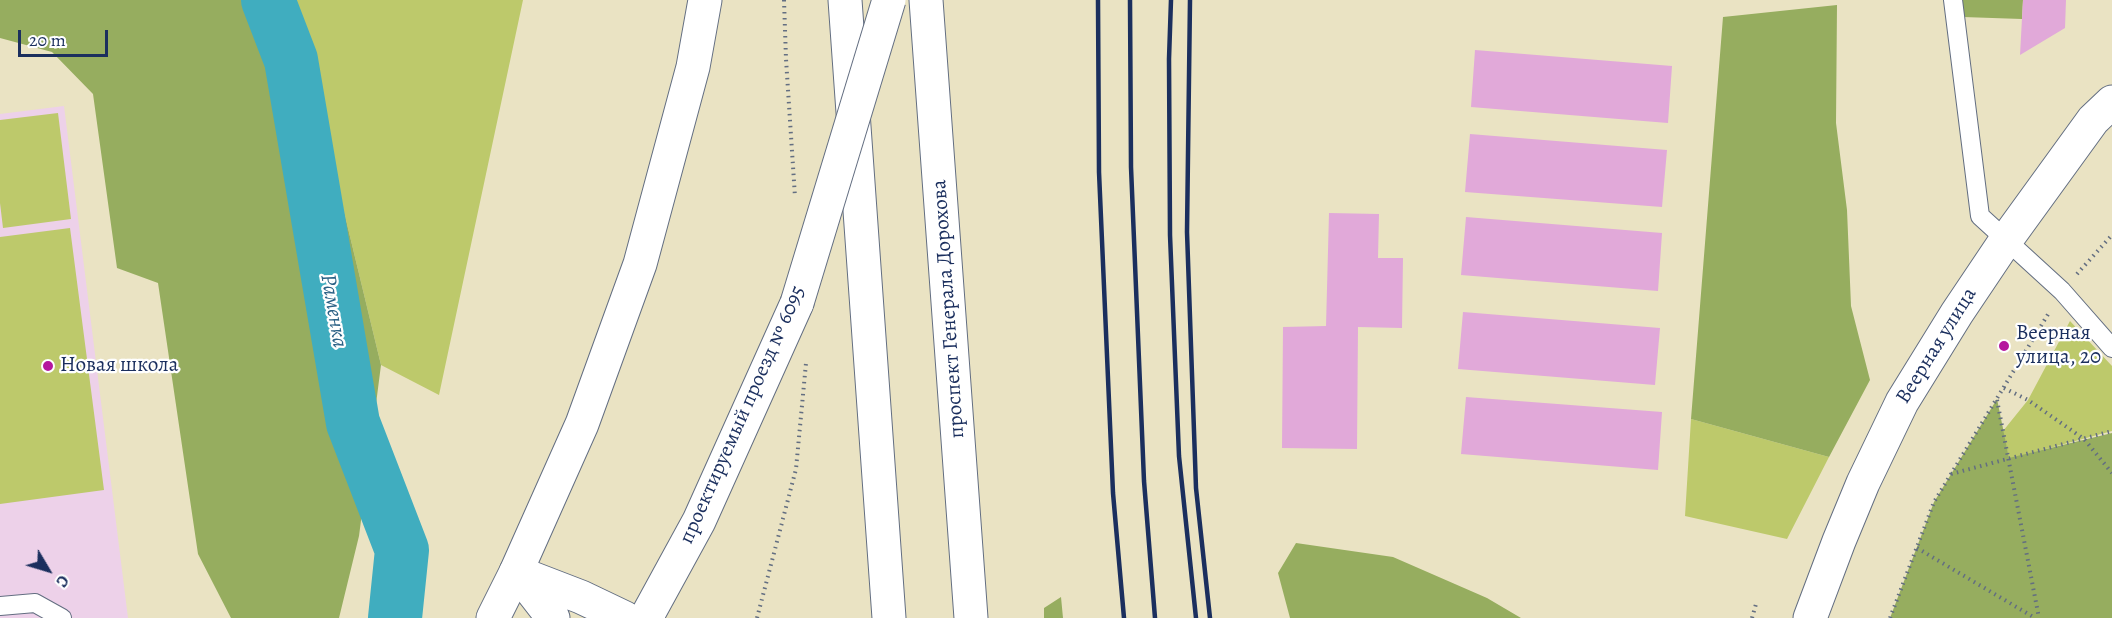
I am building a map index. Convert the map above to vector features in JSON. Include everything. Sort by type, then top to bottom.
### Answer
[{"type":"main road","points":[[493,618],[582,424],[640,264],[693,67],[705,0]]},
{"type":"main road","points":[[845,0],[889,618]]},
{"type":"main road","name":"проектируемый проезд № 6095","points":[[646,618],[699,521],[796,303],[889,0]]},
{"type":"main road","name":"проспект Генерала Дорохова","points":[[926,0],[971,618]]},
{"type":"main road","name":"Веерная улица","points":[[1810,618],[1863,483],[1902,402],[2006,240],[2103,111],[2112,86]]},
{"type":"main road","points":[[516,572],[553,618]]},
{"type":"main road","points":[[516,572],[581,597],[625,618]]},
{"type":"lane","points":[[1953,0],[1980,216],[2062,291],[2112,348]]},
{"type":"lane","points":[[0,606],[35,603],[62,618]]},
{"type":"path","points":[[1890,618],[1934,502],[2062,291],[2112,235]]},
{"type":"path","points":[[2004,388],[2028,400],[2084,439],[2112,473]]},
{"type":"path","points":[[1997,399],[2037,618]]},
{"type":"path","points":[[1951,474],[2112,431]]},
{"type":"path","points":[[1917,548],[2037,618]]},
{"type":"path","points":[[1752,618],[1756,604]]},
{"type":"shaded area","name":"Новая школа","points":[[64,106],[128,618],[0,618],[0,114]]},
{"type":"green space","points":[[0,0],[293,0],[381,365],[359,536],[339,618],[231,618],[198,554],[158,283],[117,268],[93,94],[52,52],[0,38]]},
{"type":"green space","points":[[293,0],[523,0],[439,395],[381,365]]},
{"type":"green space","points":[[1963,0],[2023,0],[2022,19],[1963,17]]},
{"type":"green space","points":[[1837,5],[1836,123],[1847,210],[1851,306],[1870,380],[1829,457],[1691,419],[1723,17]]},
{"type":"green space","points":[[58,113],[71,219],[3,228],[0,203],[0,120]]},
{"type":"green space","points":[[70,228],[104,490],[0,504],[0,237]]},
{"type":"green space","points":[[2070,321],[2112,366],[2112,431],[2009,459],[2003,431],[2028,400]]},
{"type":"green space","points":[[1997,399],[2009,458],[2112,433],[2112,618],[1890,618],[1934,502]]},
{"type":"green space","points":[[1691,419],[1829,457],[1787,539],[1685,516]]},
{"type":"green space","points":[[1296,543],[1393,557],[1487,598],[1521,618],[1290,618],[1278,573]]},
{"type":"green space","points":[[1061,597],[1063,618],[1044,618],[1044,608]]},
{"type":"building","points":[[2023,0],[2066,0],[2065,28],[2020,55]]},
{"type":"building","points":[[1475,50],[1672,66],[1668,123],[1471,107]]},
{"type":"building","points":[[1470,134],[1667,150],[1662,207],[1465,192]]},
{"type":"building","points":[[1329,213],[1379,214],[1378,258],[1403,258],[1402,328],[1358,327],[1357,449],[1282,448],[1283,327],[1326,326]]},
{"type":"building","points":[[1466,217],[1662,233],[1658,291],[1461,275]]},
{"type":"building","points":[[1463,312],[1660,328],[1655,385],[1458,369]]},
{"type":"building","points":[[1466,397],[1662,412],[1658,470],[1461,454]]},
{"type":"waterway","name":"Раменка","points":[[268,0],[291,60],[353,423],[402,550],[395,618]]},
{"type":"railway","points":[[1098,0],[1099,172],[1113,493],[1124,618]]},
{"type":"railway","points":[[1130,0],[1131,167],[1144,481],[1155,618]]},
{"type":"railway","points":[[1171,0],[1170,235],[1179,456],[1196,618]]},
{"type":"railway","points":[[1190,0],[1187,232],[1196,488],[1210,618]]},
{"type":"place","name":"Веерная улица, 20","points":[[2004,346]]},
{"type":"place","name":"Новая школа","points":[[48,366]]}]
